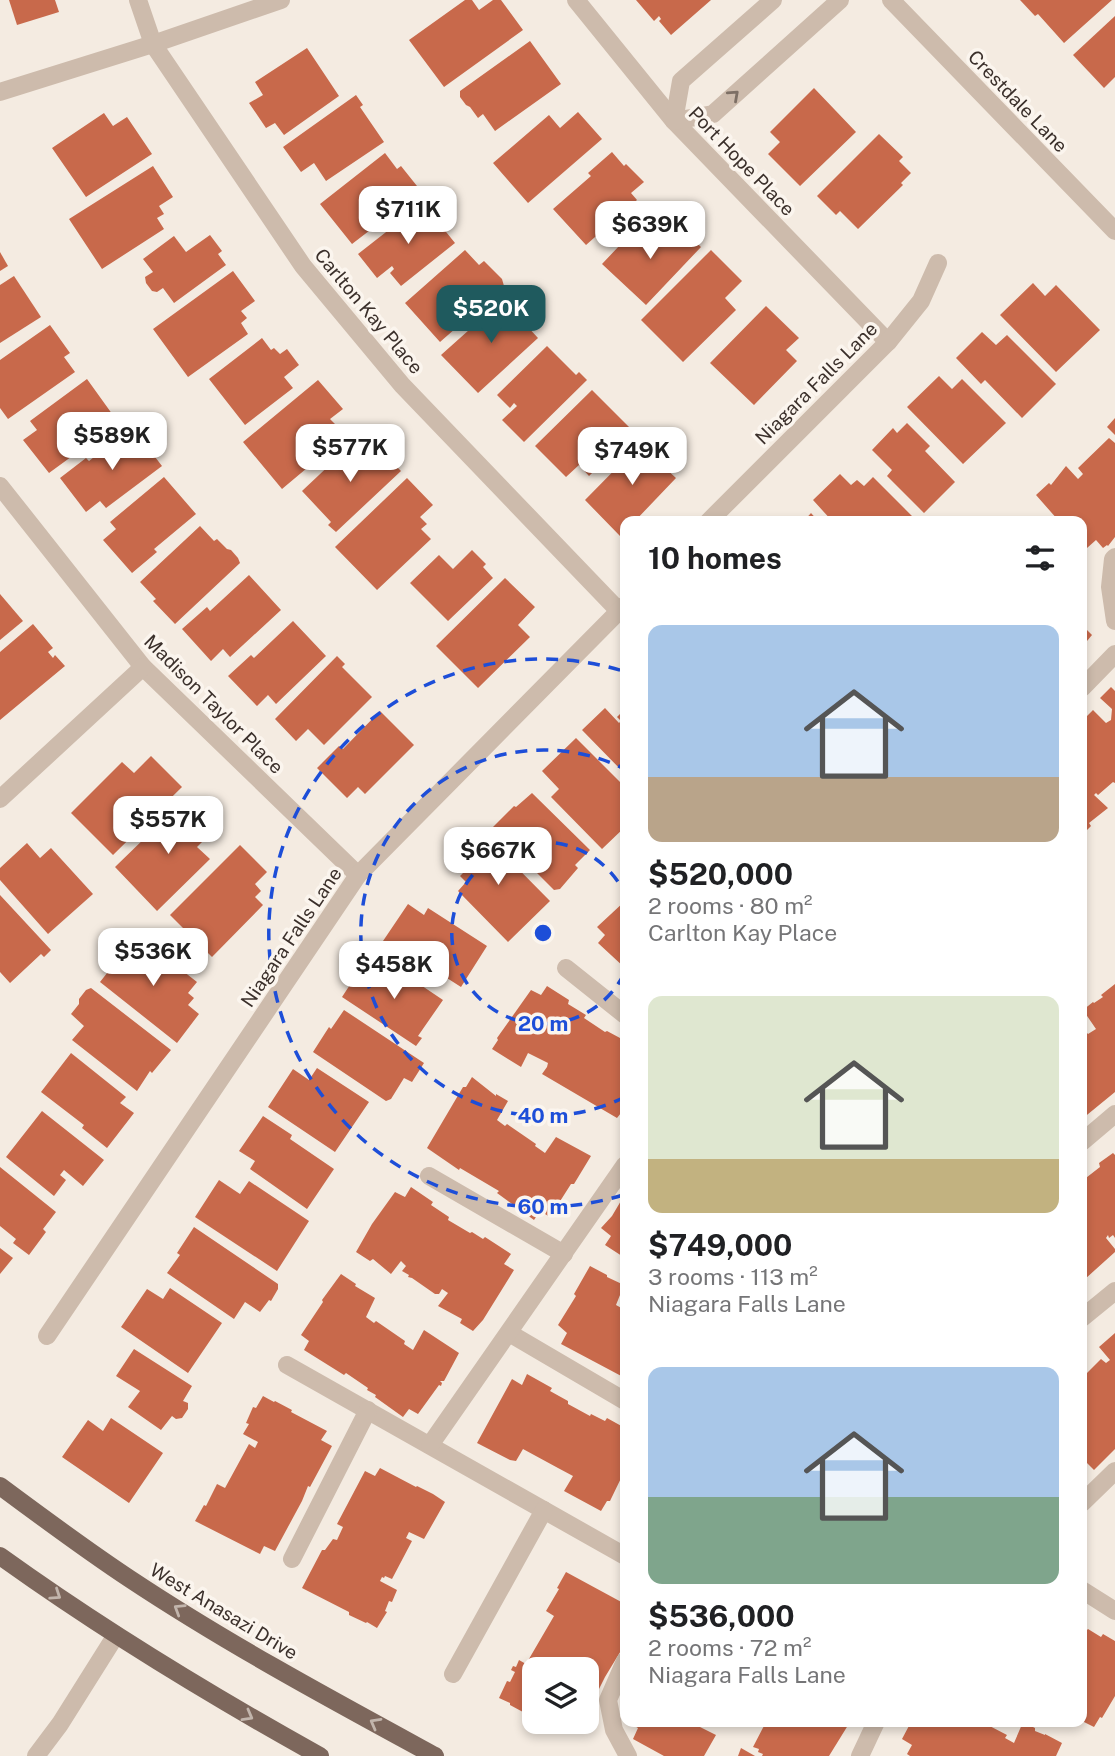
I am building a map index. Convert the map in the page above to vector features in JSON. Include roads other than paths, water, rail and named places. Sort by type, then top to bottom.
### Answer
[{"type":"main road","name":"West Anasazi Drive","points":[[0,1486],[131,1580],[268,1664],[435,1756]]},
{"type":"main road","points":[[0,1556],[116,1636],[241,1712],[320,1756]]},
{"type":"street","name":"Carlton Kay Place","points":[[138,0],[153,44],[303,267],[402,385],[620,606]]},
{"type":"street","points":[[0,92],[281,0]]},
{"type":"street","name":"Port Hope Place","points":[[576,0],[674,121],[888,342]]},
{"type":"street","points":[[773,0],[681,81],[674,121],[713,114],[840,0]]},
{"type":"street","name":"Crestdale Lane","points":[[891,0],[1115,231]]},
{"type":"street","name":"Niagara Falls Lane","points":[[714,516],[888,342],[921,301],[938,262]]},
{"type":"street","name":"Madison Taylor Place","points":[[0,486],[143,667],[358,875]]},
{"type":"street","points":[[1115,557],[1110,587],[1115,621]]},
{"type":"street","name":"Niagara Falls Lane","points":[[47,1336],[358,875],[620,610]]},
{"type":"street","points":[[1087,683],[1115,654]]},
{"type":"street","points":[[0,799],[143,667]]},
{"type":"street","points":[[566,968],[620,1011]]},
{"type":"street","points":[[1087,1138],[1115,1114]]},
{"type":"street","points":[[430,1445],[620,1172]]},
{"type":"street","points":[[429,1176],[564,1254]]},
{"type":"street","points":[[1087,1314],[1115,1292]]},
{"type":"street","points":[[509,1334],[620,1398]]},
{"type":"street","points":[[287,1364],[620,1553]]},
{"type":"street","points":[[292,1559],[368,1410]]},
{"type":"street","points":[[1087,1498],[1115,1471]]},
{"type":"street","points":[[453,1674],[544,1510]]},
{"type":"street","points":[[1087,1593],[1115,1611]]},
{"type":"street","points":[[36,1756],[60,1724],[116,1636]]},
{"type":"street","points":[[620,1672],[608,1700],[614,1730],[628,1756]]},
{"type":"street","points":[[867,1753],[875,1727]]}]
